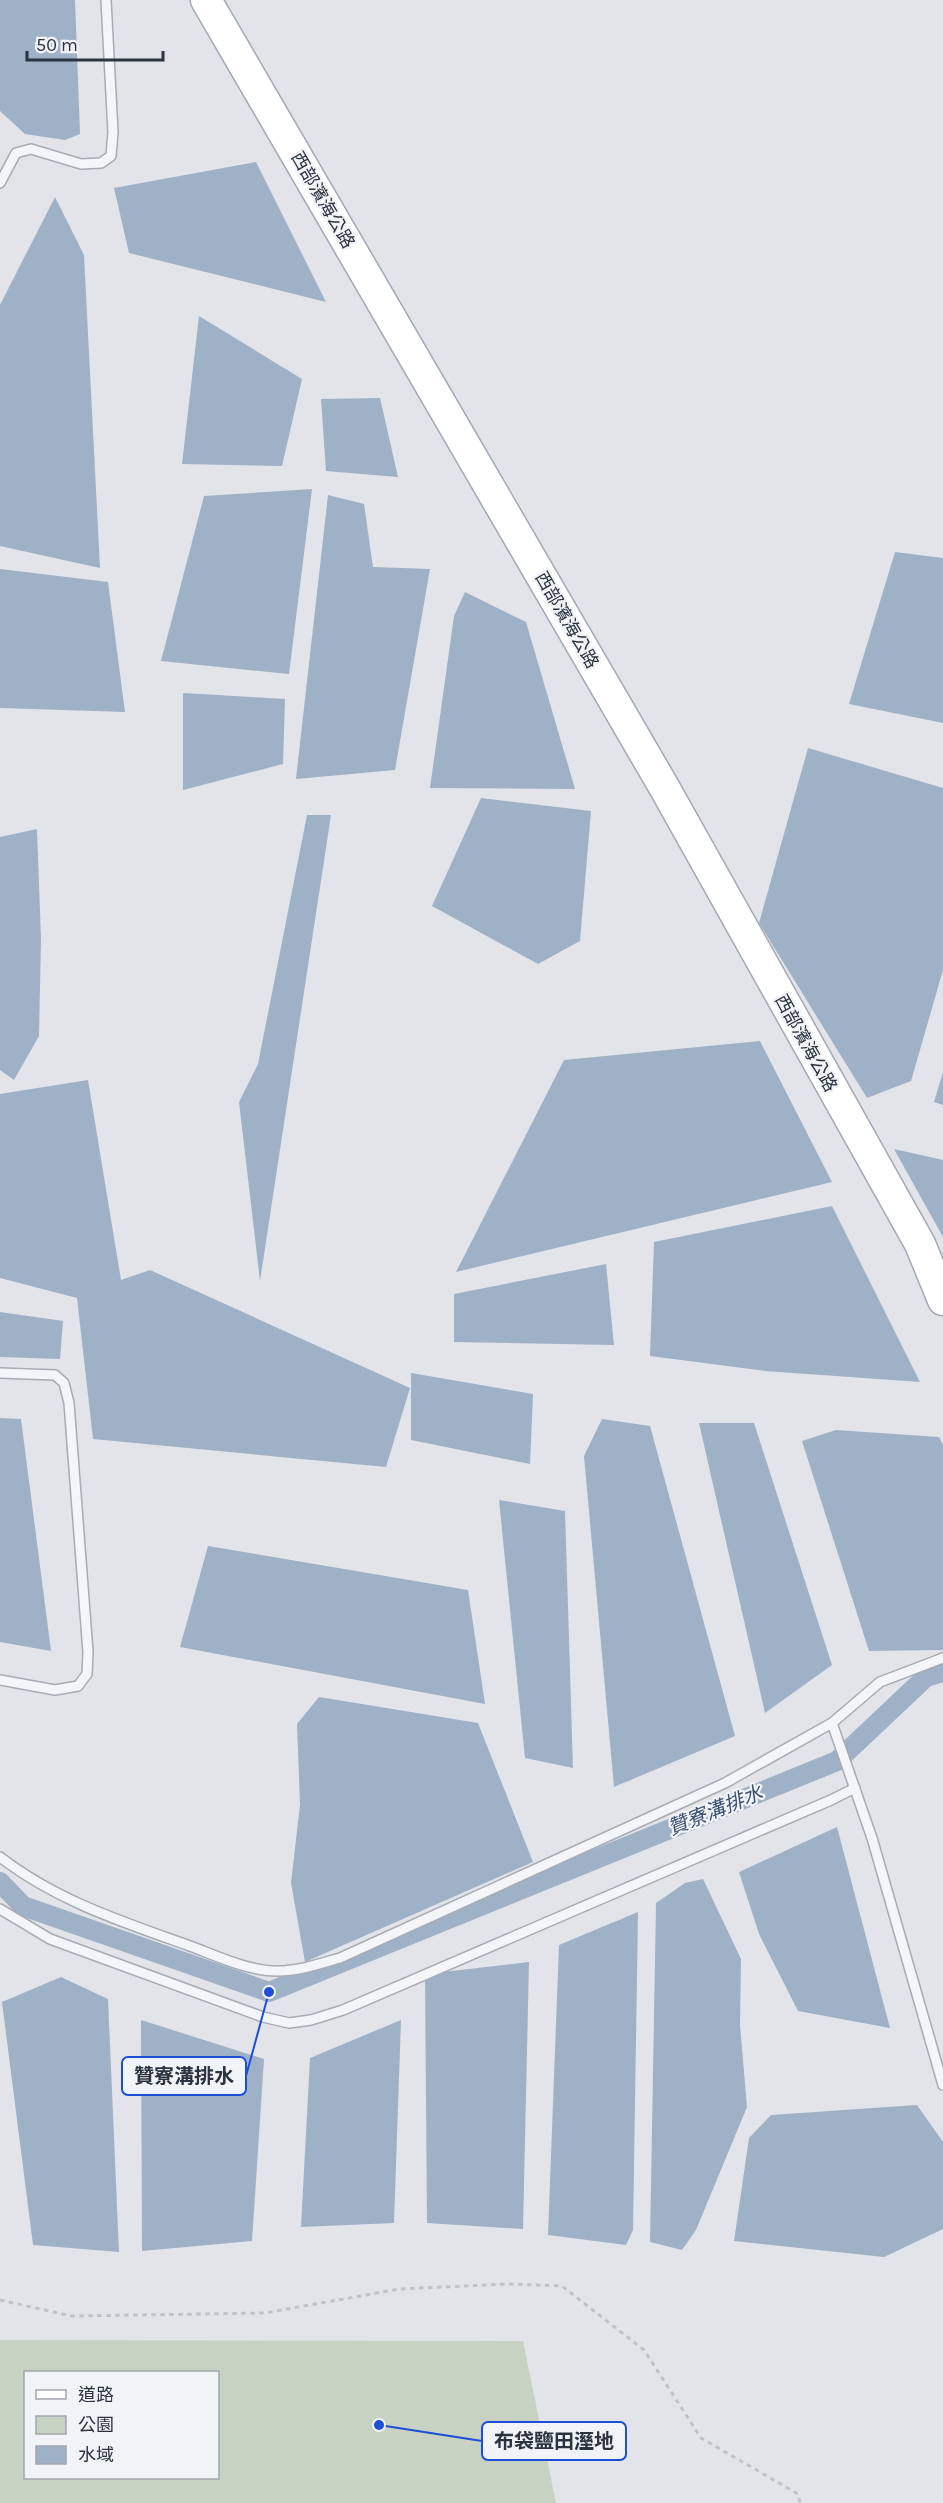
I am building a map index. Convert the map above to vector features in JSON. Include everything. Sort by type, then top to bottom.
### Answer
[{"type":"main road","name":"西部濱海公路","points":[[206,0],[664,787],[921,1244],[943,1300]]},
{"type":"main road","name":"西部濱海公路","points":[[921,1244],[943,1272]]},
{"type":"lane","points":[[0,183],[16,153],[32,149],[81,164],[102,163],[111,156],[114,132],[106,0]]},
{"type":"lane","points":[[0,1373],[55,1375],[64,1383],[69,1403],[88,1652],[87,1674],[78,1686],[56,1690],[0,1680]]},
{"type":"lane","points":[[0,1857],[24,1876],[82,1907],[243,1965],[276,1971],[306,1969],[340,1958],[725,1783],[832,1723],[880,1682],[943,1659]]},
{"type":"lane","points":[[832,1723],[872,1838],[943,2085]]},
{"type":"lane","points":[[0,1909],[50,1939],[263,2017],[289,2023],[311,2020],[343,2010],[855,1788]]},
{"type":"path","points":[[0,2300],[72,2316],[265,2313],[399,2289],[508,2284],[562,2286],[644,2350],[701,2438],[798,2494],[800,2503]]},
{"type":"green space","points":[[0,2340],[523,2341],[556,2503],[0,2503]]},
{"type":"water","points":[[0,0],[75,0],[80,134],[65,140],[25,134],[0,111]]},
{"type":"water","points":[[256,162],[326,302],[129,253],[114,188]]},
{"type":"water","points":[[55,197],[84,255],[100,568],[0,546],[0,305]]},
{"type":"water","points":[[199,316],[302,379],[282,466],[182,464]]},
{"type":"water","points":[[380,398],[398,477],[326,471],[321,399]]},
{"type":"water","points":[[312,489],[289,674],[161,661],[204,496]]},
{"type":"water","points":[[328,495],[364,504],[373,567],[430,569],[395,770],[296,779]]},
{"type":"water","points":[[895,552],[943,558],[943,723],[849,704]]},
{"type":"water","points":[[0,569],[108,582],[125,712],[0,708]]},
{"type":"water","points":[[465,592],[526,622],[575,789],[430,788],[454,616]]},
{"type":"water","points":[[183,693],[285,699],[283,764],[183,790]]},
{"type":"water","points":[[808,748],[943,788],[943,970],[911,1081],[867,1098],[759,923]]},
{"type":"water","points":[[481,798],[591,811],[580,941],[538,964],[432,906]]},
{"type":"water","points":[[307,815],[331,815],[260,1281],[239,1102],[258,1064]]},
{"type":"water","points":[[37,829],[41,939],[39,1036],[14,1080],[0,1070],[0,837]]},
{"type":"water","points":[[760,1041],[832,1182],[456,1272],[564,1060]]},
{"type":"water","points":[[943,1072],[943,1105],[934,1102]]},
{"type":"water","points":[[88,1080],[121,1280],[150,1270],[410,1388],[386,1467],[93,1439],[77,1298],[0,1278],[0,1094]]},
{"type":"water","points":[[894,1149],[943,1160],[943,1237]]},
{"type":"water","points":[[832,1206],[920,1382],[765,1371],[650,1356],[654,1242]]},
{"type":"water","points":[[606,1264],[614,1345],[454,1342],[454,1294]]},
{"type":"water","points":[[0,1312],[63,1321],[60,1359],[0,1357]]},
{"type":"water","points":[[411,1373],[533,1394],[530,1464],[411,1440]]},
{"type":"water","points":[[0,1418],[21,1419],[51,1651],[0,1642]]},
{"type":"water","points":[[602,1419],[650,1426],[735,1736],[614,1787],[584,1456]]},
{"type":"water","points":[[699,1423],[754,1423],[832,1665],[765,1713]]},
{"type":"water","points":[[836,1430],[939,1437],[943,1445],[943,1650],[869,1651],[802,1441]]},
{"type":"water","points":[[499,1500],[565,1511],[573,1768],[525,1758]]},
{"type":"water","points":[[208,1546],[468,1590],[485,1704],[180,1647]]},
{"type":"water","points":[[319,1697],[478,1723],[533,1862],[305,1962],[291,1883],[300,1805],[297,1724]]},
{"type":"water","points":[[837,1827],[890,2028],[798,2011],[759,1934],[739,1872]]},
{"type":"water","points":[[703,1879],[741,1959],[740,2025],[747,2107],[696,2230],[682,2250],[650,2242],[656,1903],[685,1883]]},
{"type":"water","points":[[638,1912],[633,2230],[626,2245],[548,2235],[559,1945]]},
{"type":"water","points":[[529,1962],[523,2229],[427,2223],[425,1974]]},
{"type":"water","points":[[61,1977],[108,1999],[119,2252],[33,2245],[2,2002]]},
{"type":"water","points":[[141,2020],[264,2059],[252,2241],[142,2251]]},
{"type":"water","points":[[401,2020],[394,2223],[301,2227],[310,2058]]},
{"type":"water","points":[[917,2105],[943,2142],[943,2229],[884,2257],[734,2241],[749,2138],[771,2115]]},
{"type":"waterway","name":"贊寮溝排水","points":[[0,1882],[23,1906],[269,1992],[837,1761],[926,1677],[943,1672]]},
{"type":"place","name":"贊寮溝排水","points":[[269,1992]]},
{"type":"place","name":"布袋鹽田溼地","points":[[379,2425]]}]
